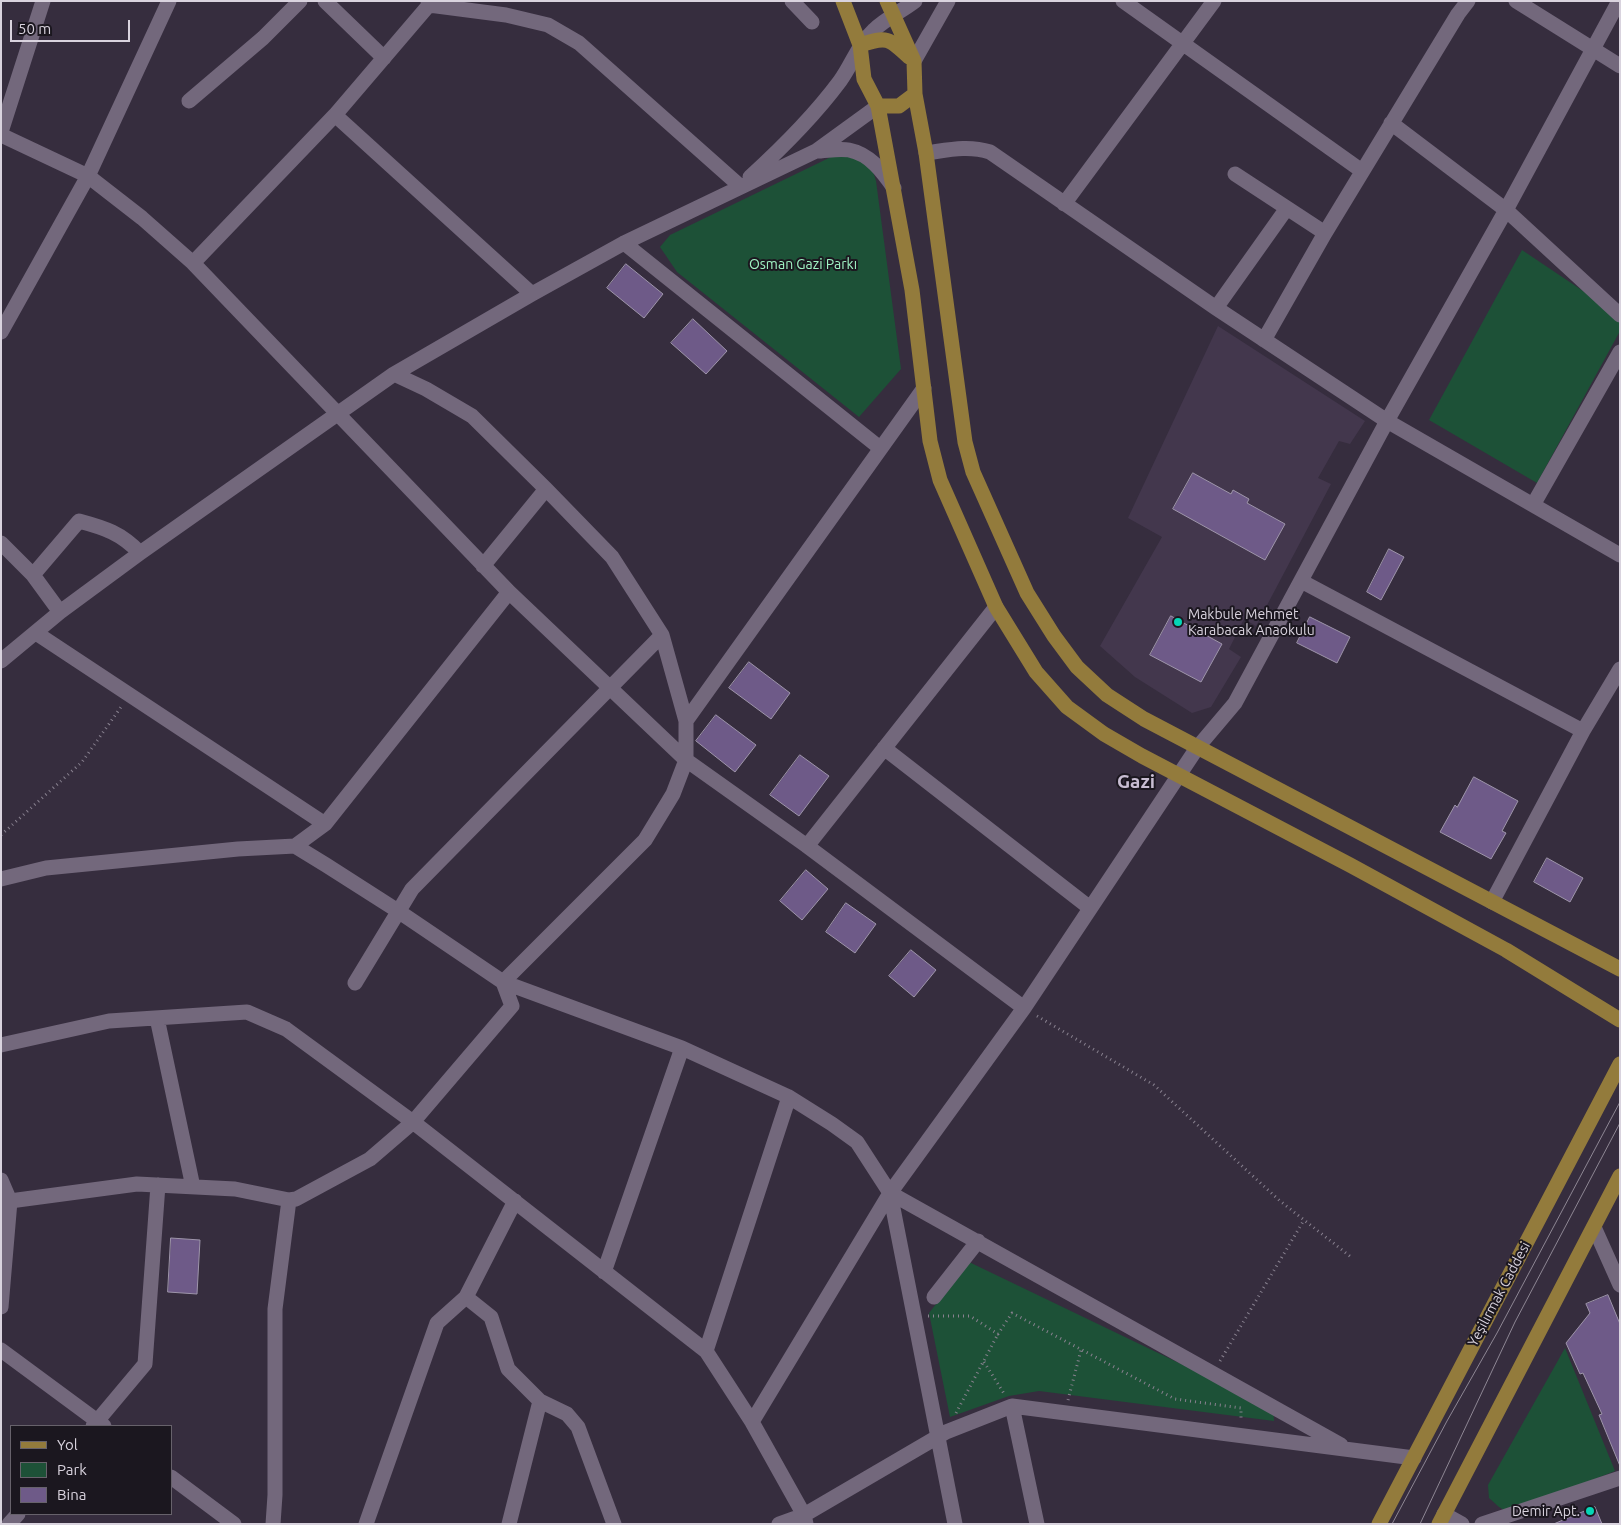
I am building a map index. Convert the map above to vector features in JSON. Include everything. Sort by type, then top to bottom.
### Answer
[{"type":"main road","points":[[843,1],[860,44],[864,79],[878,106],[895,189],[912,290],[930,441],[940,480],[996,607],[1036,672],[1067,707],[1104,734],[1506,950],[1620,1020]]},
{"type":"main road","points":[[887,1],[895,15],[914,61],[915,94],[926,153],[965,442],[973,472],[1027,593],[1054,636],[1077,667],[1106,695],[1144,719],[1620,970]]},
{"type":"main road","points":[[860,44],[877,39],[892,41],[914,61]]},
{"type":"main road","points":[[878,106],[899,106],[915,94]]},
{"type":"main road","name":"Yeşilırmak Caddesi","points":[[1379,1524],[1620,1064]]},
{"type":"main road","points":[[1442,1519],[1620,1176]]},
{"type":"street","points":[[43,1],[1,133],[88,176],[142,218],[193,263],[483,566],[686,760],[807,846],[1024,1008]]},
{"type":"street","points":[[1,332],[88,176],[170,1]]},
{"type":"street","points":[[189,101],[263,38],[300,1]]},
{"type":"street","points":[[325,1],[384,58]]},
{"type":"street","points":[[792,1],[812,22]]},
{"type":"street","points":[[740,186],[793,137],[841,80],[860,44],[875,28],[915,1]]},
{"type":"street","points":[[914,61],[948,1]]},
{"type":"street","points":[[1123,1],[1362,171]]},
{"type":"street","points":[[1064,204],[1214,1]]},
{"type":"street","points":[[1264,340],[1362,171],[1458,14],[1468,1]]},
{"type":"street","points":[[1516,1],[1620,66]]},
{"type":"street","points":[[752,1422],[890,1193],[1024,1008],[1197,748],[1235,703],[1387,421],[1506,210],[1619,1]]},
{"type":"street","points":[[193,263],[335,115],[429,3],[514,17],[548,25],[579,43],[740,186]]},
{"type":"street","points":[[1,660],[60,612],[140,553],[394,374],[624,243],[816,151],[878,106]]},
{"type":"street","points":[[335,115],[532,294]]},
{"type":"street","points":[[1392,123],[1506,210],[1620,315]]},
{"type":"street","points":[[926,153],[966,147],[990,152],[1216,308],[1387,421],[1620,555]]},
{"type":"street","points":[[816,151],[848,150],[865,156],[881,169],[895,189]]},
{"type":"street","points":[[1235,174],[1325,234]]},
{"type":"street","points":[[1216,308],[1287,208]]},
{"type":"street","points":[[624,243],[880,448]]},
{"type":"street","points":[[1533,505],[1620,352]]},
{"type":"street","points":[[394,374],[426,389],[472,416],[612,558],[662,635],[686,721],[686,760],[673,794],[645,840],[503,982]]},
{"type":"street","points":[[686,721],[924,388]]},
{"type":"street","points":[[483,566],[546,489]]},
{"type":"street","points":[[34,575],[79,521],[109,530],[132,545],[140,553]]},
{"type":"street","points":[[1,543],[34,575],[60,612]]},
{"type":"street","points":[[1301,581],[1583,731]]},
{"type":"street","points":[[295,846],[325,824],[509,592]]},
{"type":"street","points":[[807,846],[996,607]]},
{"type":"street","points":[[36,632],[325,824]]},
{"type":"street","points":[[355,983],[412,889],[662,635]]},
{"type":"street","points":[[1492,902],[1583,731],[1620,669]]},
{"type":"street","points":[[884,748],[1090,908]]},
{"type":"street","points":[[1,879],[46,868],[238,849],[295,846],[398,911],[503,982],[682,1048],[789,1097],[832,1124],[857,1142],[890,1193],[915,1316],[942,1434],[955,1524]]},
{"type":"street","points":[[5,1206],[137,1184],[235,1189],[289,1200],[296,1199],[370,1159],[413,1122],[512,1006],[503,982]]},
{"type":"street","points":[[1,1045],[109,1021],[247,1012],[286,1029],[413,1122],[706,1351],[752,1422],[805,1520]]},
{"type":"street","points":[[157,1018],[193,1187]]},
{"type":"street","points":[[604,1272],[682,1048]]},
{"type":"street","points":[[706,1351],[789,1097]]},
{"type":"street","points":[[1,1180],[5,1206],[1,1307]]},
{"type":"street","points":[[1,1350],[98,1425],[145,1364],[158,1185]]},
{"type":"street","points":[[890,1193],[1349,1450]]},
{"type":"street","points":[[272,1524],[275,1495],[275,1309],[289,1200]]},
{"type":"street","points":[[366,1524],[437,1324],[466,1298],[515,1201]]},
{"type":"street","points":[[1594,1227],[1620,1285]]},
{"type":"street","points":[[934,1297],[978,1241]]},
{"type":"street","points":[[466,1298],[490,1317],[508,1369],[540,1401],[567,1414],[578,1427],[614,1524]]},
{"type":"street","points":[[509,1524],[540,1401]]},
{"type":"street","points":[[779,1524],[805,1520],[942,1434],[1012,1406],[1414,1458]]},
{"type":"street","points":[[1012,1406],[1037,1524]]},
{"type":"street","points":[[172,1478],[234,1524]]},
{"type":"street","points":[[1482,1524],[1620,1478]]},
{"type":"street","points":[[1442,1519],[1462,1524]]},
{"type":"path","points":[[1,835],[82,762],[130,695]]},
{"type":"path","points":[[1024,1008],[1154,1085],[1280,1201],[1351,1257]]},
{"type":"path","points":[[1213,1373],[1304,1220]]},
{"type":"path","points":[[942,1434],[998,1334],[1012,1313],[1175,1399],[1241,1408],[1242,1436]]},
{"type":"path","points":[[915,1316],[970,1316],[998,1334]]},
{"type":"path","points":[[1065,1413],[1081,1350]]},
{"type":"path","points":[[984,1362],[1012,1406]]},
{"type":"shaded area","points":[[1218,326],[1365,421],[1350,444],[1339,441],[1318,478],[1331,484],[1256,626],[1244,619],[1229,649],[1241,657],[1211,707],[1192,713],[1135,677],[1100,646],[1162,537],[1128,518]]},
{"type":"green space","name":"Osman Gazi Parkı","points":[[833,156],[849,156],[861,159],[870,167],[876,181],[901,369],[859,417],[677,272],[660,247],[670,235]]},
{"type":"green space","points":[[1522,250],[1598,301],[1620,323],[1620,331],[1537,483],[1429,420]]},
{"type":"green space","points":[[969,1262],[1206,1376],[1273,1405],[1274,1421],[1039,1391],[1009,1396],[950,1417],[929,1313]]},
{"type":"green space","points":[[1565,1348],[1615,1471],[1509,1513],[1489,1498],[1488,1485]]},
{"type":"building","points":[[626,264],[663,294],[644,318],[607,288]]},
{"type":"building","points":[[693,319],[727,351],[706,374],[671,343]]},
{"type":"building","points":[[1193,473],[1231,494],[1233,490],[1249,499],[1247,503],[1285,524],[1265,560],[1173,509]]},
{"type":"building","points":[[1389,549],[1404,557],[1381,600],[1367,592]]},
{"type":"building","points":[[1171,616],[1222,644],[1201,682],[1150,655]]},
{"type":"building","points":[[1310,617],[1350,637],[1337,663],[1297,643]]},
{"type":"building","points":[[749,662],[790,693],[771,719],[729,688]]},
{"type":"building","points":[[716,715],[756,745],[735,772],[696,741]]},
{"type":"building","points":[[800,755],[829,776],[799,816],[770,795]]},
{"type":"building","points":[[1474,777],[1518,801],[1502,831],[1506,833],[1491,859],[1440,832]]},
{"type":"building","points":[[1547,858],[1583,878],[1570,902],[1534,882]]},
{"type":"building","points":[[806,870],[828,889],[802,920],[780,901]]},
{"type":"building","points":[[846,903],[876,924],[855,953],[826,932]]},
{"type":"building","points":[[911,950],[936,970],[914,997],[889,976]]},
{"type":"building","points":[[171,1238],[200,1240],[197,1294],[168,1292]]},
{"type":"building","points":[[1608,1295],[1620,1324],[1620,1466],[1599,1415],[1602,1414],[1583,1373],[1580,1374],[1566,1343],[1590,1313],[1586,1304]]},
{"type":"building","name":"Demir Apt.","points":[[1595,1507],[1602,1524],[1554,1524]]},
{"type":"tram line","points":[[1392,1524],[1497,1333],[1620,1102]]},
{"type":"tram line","points":[[1420,1524],[1515,1322],[1620,1123]]},
{"type":"place","name":"Makbule Mehmet Karabacak Anaokulu","points":[[1178,622]]},
{"type":"place","name":"Demir Apt.","points":[[1590,1511]]},
{"type":"district","name":"Gazi","points":[[1136,782]]}]
